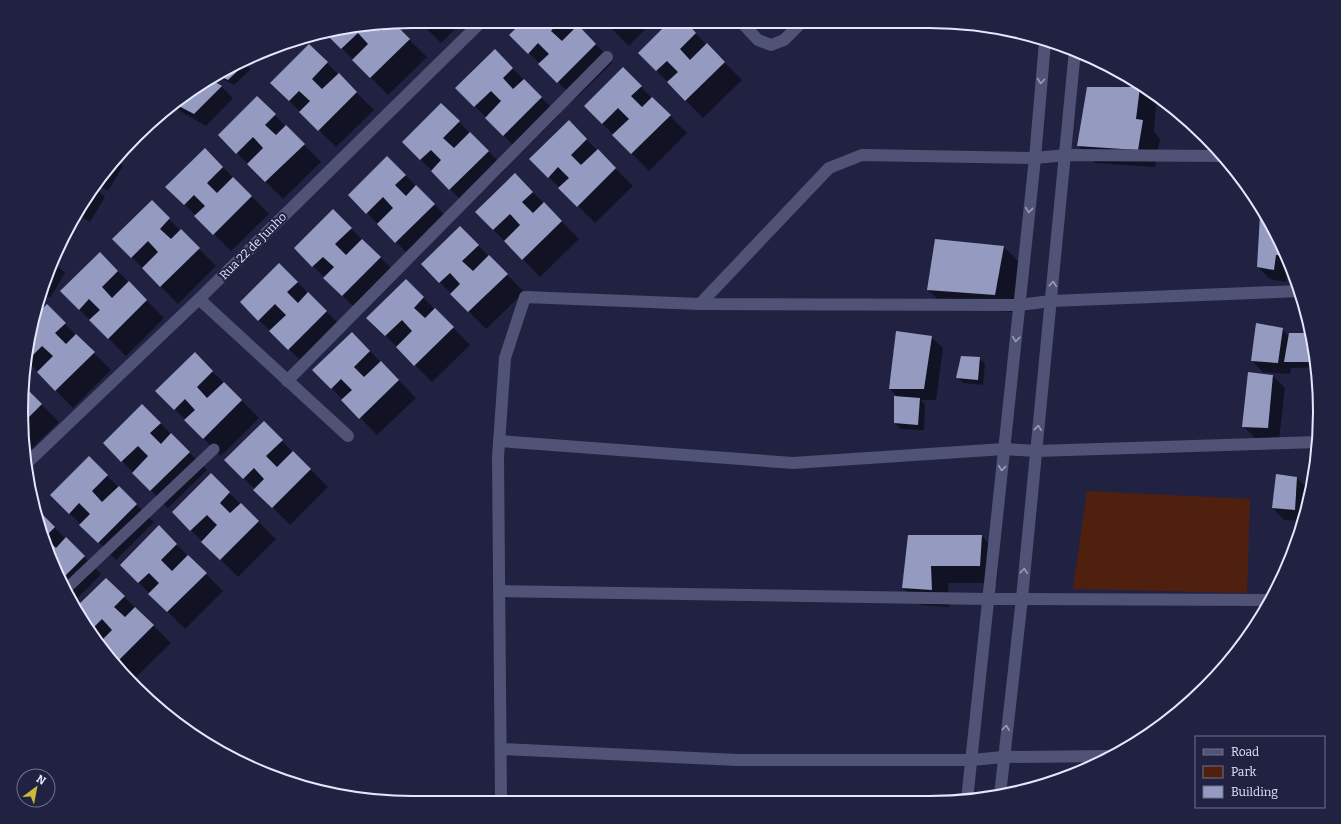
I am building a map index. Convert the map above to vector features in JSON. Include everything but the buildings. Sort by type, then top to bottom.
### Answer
[{"type":"street","name":"Rua 22 de Junho","points":[[31,459],[200,299],[475,28]]},
{"type":"street","points":[[747,28],[758,40],[771,45],[784,40],[796,28]]},
{"type":"street","points":[[968,794],[1035,158],[1045,46]]},
{"type":"street","points":[[1000,790],[1022,598],[1074,56]]},
{"type":"street","points":[[287,381],[607,57]]},
{"type":"street","points":[[700,304],[829,168],[862,155],[1035,158],[1066,155],[1215,156]]},
{"type":"street","points":[[501,796],[499,591],[500,441],[505,358],[525,297],[700,304],[1019,305],[1051,301],[1294,291]]},
{"type":"street","points":[[200,299],[348,436]]},
{"type":"street","points":[[500,441],[792,463],[1004,449],[1036,452],[1312,442]]},
{"type":"street","points":[[499,591],[988,599],[1264,600]]},
{"type":"street","points":[[501,749],[738,760],[972,760],[1003,757],[1099,756]]},
{"type":"lane","points":[[70,585],[214,448]]},
{"type":"green space","points":[[1087,491],[1250,499],[1247,593],[1073,589]]}]
